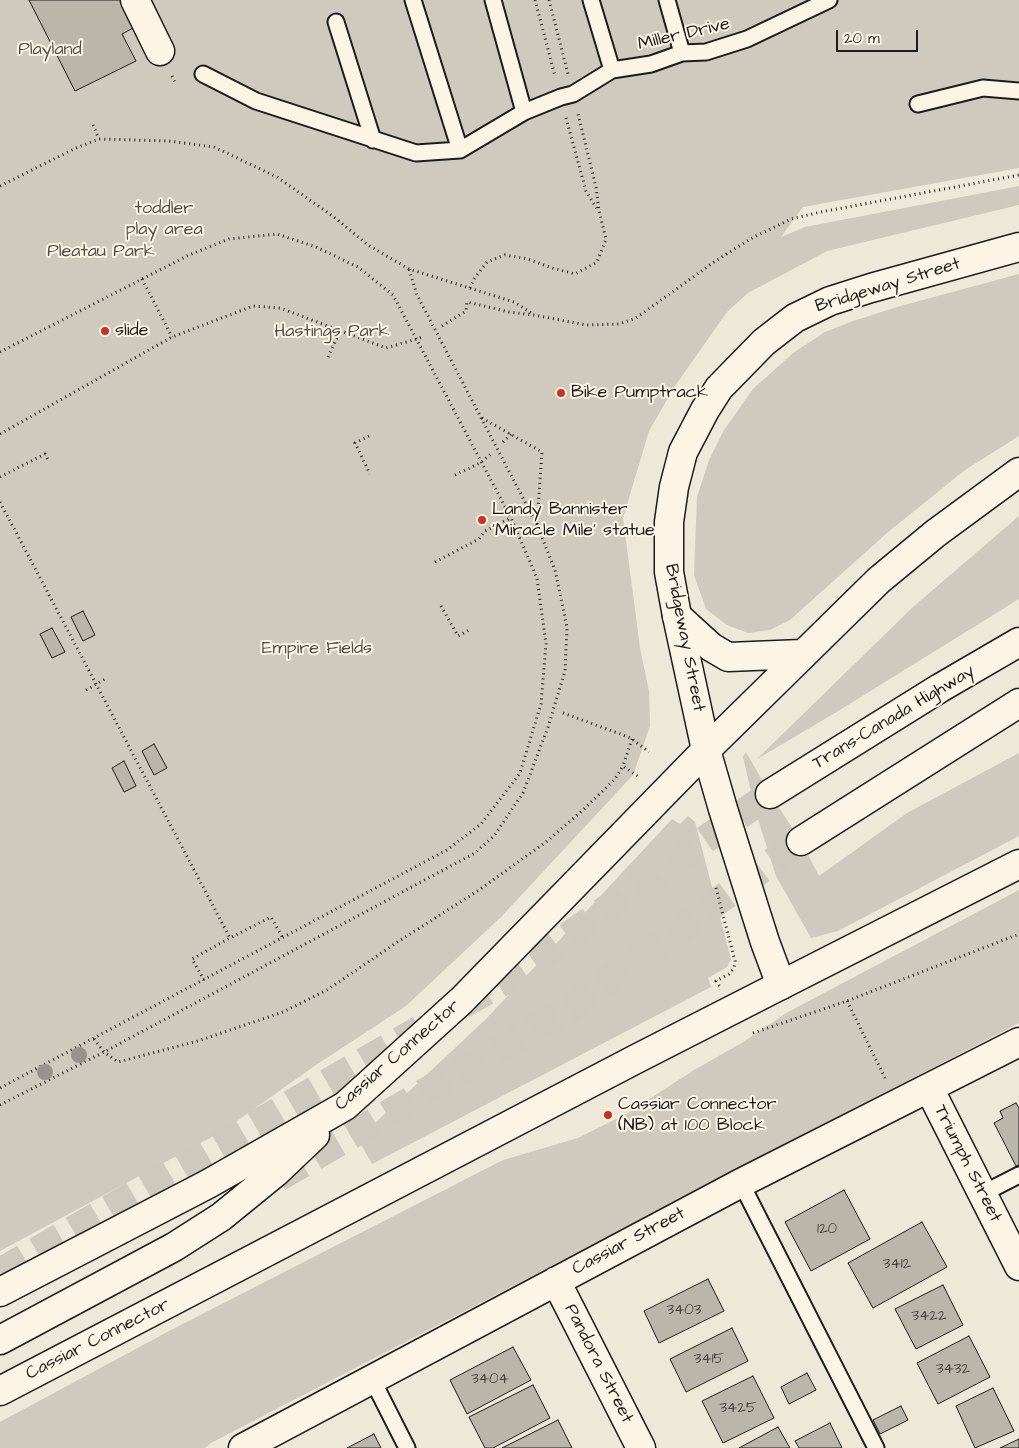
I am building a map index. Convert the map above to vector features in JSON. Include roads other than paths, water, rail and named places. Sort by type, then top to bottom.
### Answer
[{"type":"main road","points":[[135,0],[160,50]]},
{"type":"main road","name":"Bridgeway Street","points":[[781,985],[765,942],[706,750],[677,616],[669,572],[669,522],[674,487],[683,452],[719,388],[764,342],[795,318],[830,301],[871,288],[1019,247]]},
{"type":"main road","name":"Cassiar Connector","points":[[0,1292],[208,1184],[345,1106],[462,1000],[706,750],[879,580],[936,533],[1019,472]]},
{"type":"main road","points":[[677,616],[711,647],[728,657],[802,654]]},
{"type":"main road","name":"Trans-Canada Highway","points":[[770,794],[940,688],[1019,642]]},
{"type":"main road","points":[[801,840],[1019,704]]},
{"type":"main road","points":[[969,735],[1019,713]]},
{"type":"main road","name":"Cassiar Connector","points":[[0,1391],[638,1058],[1019,864]]},
{"type":"main road","name":"Cassiar Street","points":[[243,1448],[741,1182],[1019,1042]]},
{"type":"main road","name":"Triumph Street","points":[[929,1088],[1019,1266]]},
{"type":"main road","points":[[0,1340],[174,1247],[221,1218],[275,1173],[345,1106]]},
{"type":"main road","name":"Pandora Street","points":[[556,1281],[641,1448]]},
{"type":"lane","points":[[413,0],[460,150]]},
{"type":"lane","points":[[492,0],[524,112]]},
{"type":"lane","points":[[203,74],[256,101],[416,153],[460,150],[524,112],[573,94],[612,70],[591,0]]},
{"type":"lane","points":[[667,0],[682,53]]},
{"type":"lane","name":"Miller Drive","points":[[612,70],[651,64],[682,53],[706,52],[747,39],[829,0]]},
{"type":"lane","points":[[336,22],[373,140]]},
{"type":"lane","points":[[918,104],[983,88],[1019,91]]},
{"type":"lane","points":[[982,1194],[1019,1175]]},
{"type":"lane","points":[[741,1182],[876,1448]]},
{"type":"lane","points":[[372,1379],[407,1448]]},
{"type":"tunnel","points":[[462,1005],[501,983],[770,794]]},
{"type":"tunnel","points":[[278,1178],[579,1002],[801,841]]},
{"type":"tunnel","points":[[0,1272],[420,1029]]},
{"type":"place","name":"slide","points":[[105,331]]},
{"type":"place","name":"Bike Pumptrack","points":[[561,393]]},
{"type":"place","name":"Landy Bannister 'Miracle Mile' statue","points":[[482,520]]},
{"type":"place","name":"Cassiar Connector (NB) at 100 Block","points":[[608,1115]]},
{"type":"park label","name":"Playland","points":[[50,50]]},
{"type":"park label","name":"toddler play area","points":[[164,219]]},
{"type":"park label","name":"Pleatau Park","points":[[101,252]]},
{"type":"park label","name":"Hastings Park","points":[[332,332]]},
{"type":"park label","name":"Empire Fields","points":[[317,649]]}]
